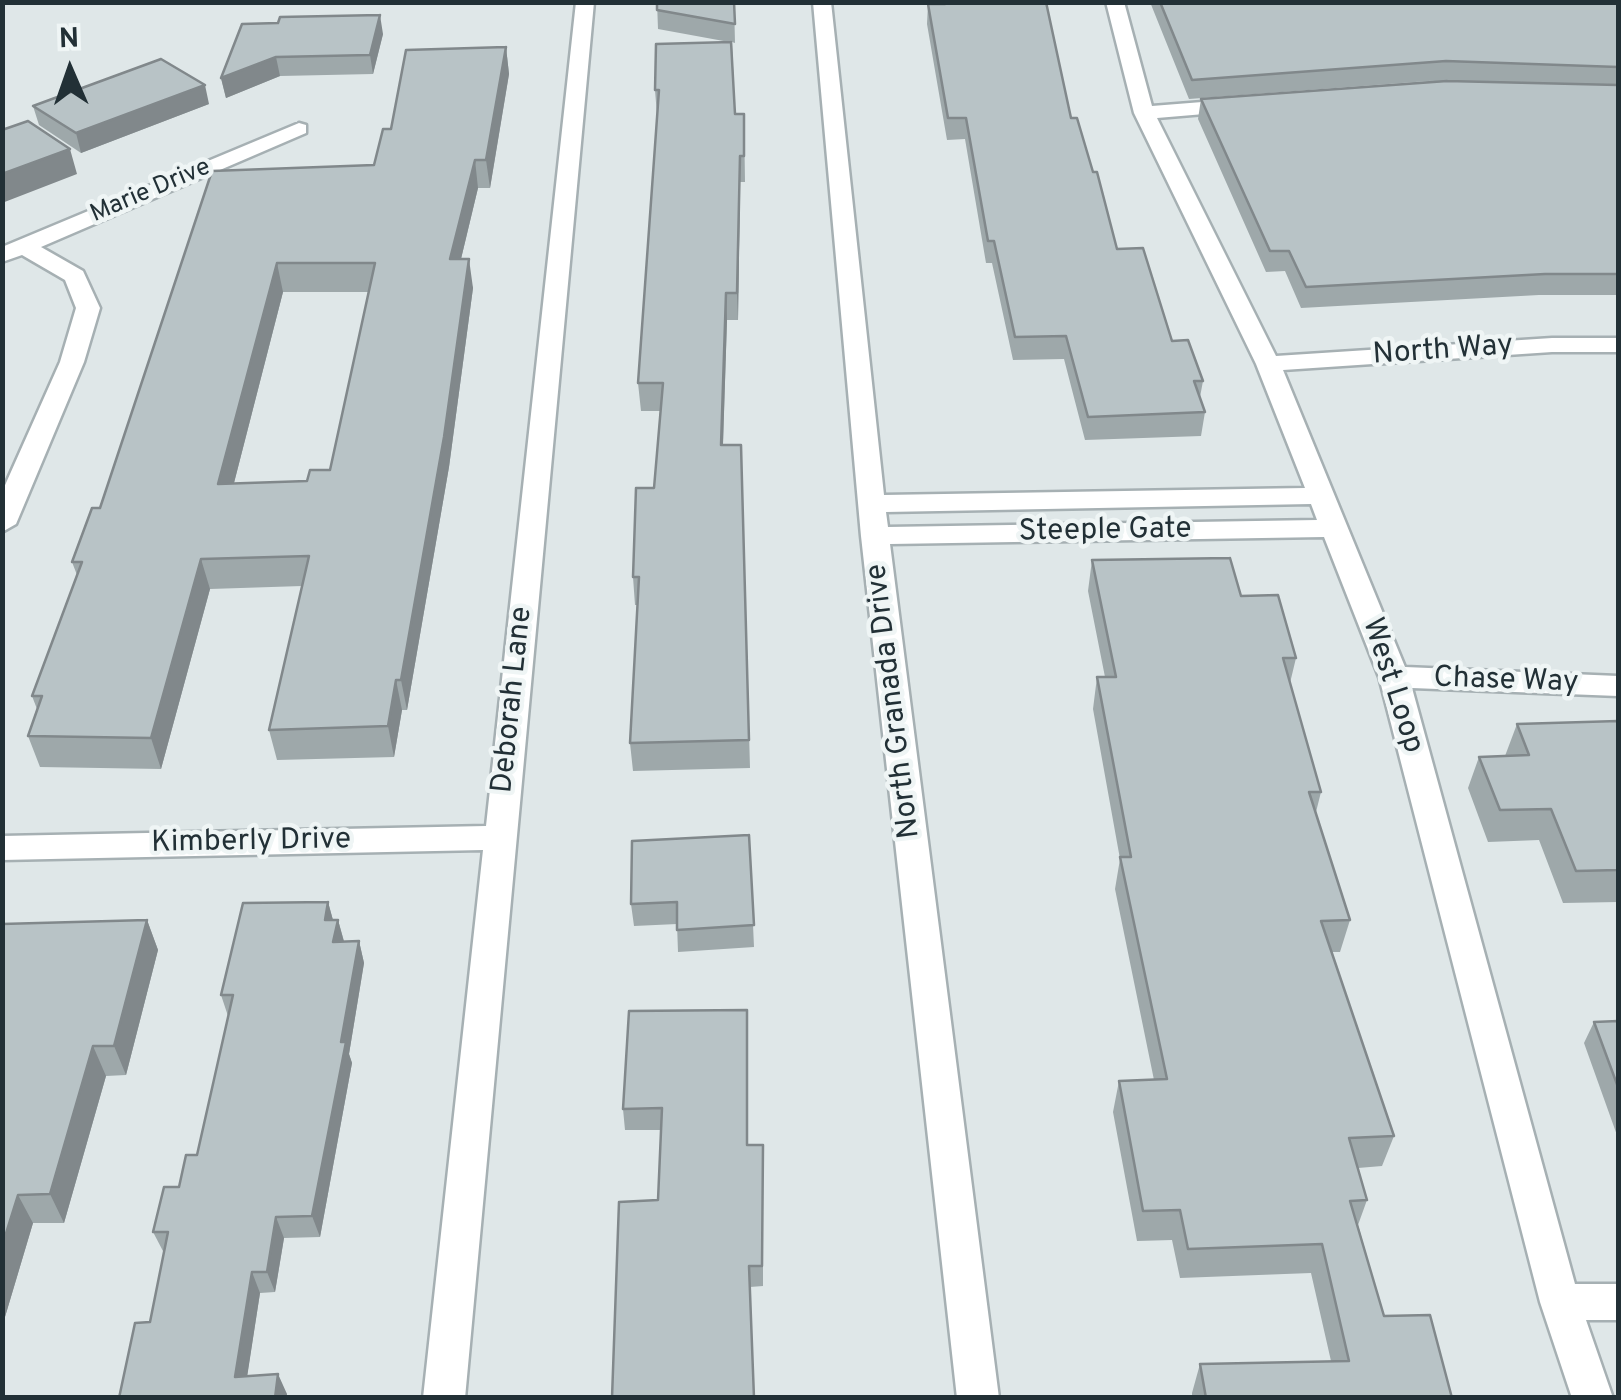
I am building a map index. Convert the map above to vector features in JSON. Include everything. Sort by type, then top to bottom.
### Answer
[{"type":"street","name":"Deborah Lane","points":[[444,1398],[584,2]]},
{"type":"street","name":"North Granada Drive","points":[[822,2],[875,536],[978,1398]]},
{"type":"street","name":"West Loop","points":[[1115,2],[1144,113],[1268,364],[1394,677],[1560,1302],[1593,1398]]},
{"type":"street","points":[[1144,113],[1263,104]]},
{"type":"street","name":"Marie Drive","points":[[14,251],[299,129]]},
{"type":"street","points":[[2,524],[72,362],[88,308],[75,276],[14,251]]},
{"type":"street","name":"North Way","points":[[1268,364],[1552,344],[1618,345]]},
{"type":"street","name":"Steeple Gate","points":[[873,504],[1324,496]]},
{"type":"street","name":"Steeple Gate","points":[[875,536],[1334,528]]},
{"type":"street","name":"Chase Way","points":[[1394,677],[1618,686]]},
{"type":"street","name":"Kimberly Drive","points":[[2,848],[500,838]]},
{"type":"street","points":[[1560,1302],[1618,1302]]},
{"type":"building","points":[[657,2],[734,2],[735,24],[657,10]]},
{"type":"building","points":[[1046,2],[1071,118],[1077,118],[1093,172],[1097,172],[1117,249],[1143,248],[1172,341],[1188,340],[1203,381],[1194,381],[1205,412],[1088,417],[1066,336],[1015,337],[994,241],[988,241],[966,118],[948,118],[928,4]]},
{"type":"building","points":[[1160,2],[1618,2],[1618,67],[1446,61],[1192,80]]},
{"type":"building","points":[[380,15],[370,55],[276,57],[221,78],[242,24],[278,23],[280,17]]},
{"type":"building","points":[[731,42],[735,114],[744,114],[744,156],[740,156],[737,293],[726,293],[721,445],[741,445],[749,740],[630,743],[639,577],[633,577],[636,488],[654,488],[663,383],[638,383],[659,90],[655,90],[656,44]]},
{"type":"building","points":[[506,47],[486,160],[475,160],[450,259],[469,259],[444,437],[401,680],[396,680],[388,726],[269,730],[309,556],[201,559],[151,738],[28,736],[42,696],[32,696],[82,562],[72,562],[92,508],[100,508],[212,171],[374,165],[383,129],[391,129],[406,50]],"holes":[[[277,263],[375,263],[330,470],[310,470],[307,481],[218,484]]]},
{"type":"building","points":[[161,59],[205,85],[76,133],[33,106]]},
{"type":"building","points":[[1447,81],[1618,85],[1618,274],[1545,274],[1306,287],[1289,251],[1270,251],[1201,99]]},
{"type":"building","points":[[28,121],[70,149],[2,174],[2,130]]},
{"type":"building","points":[[1230,558],[1241,596],[1278,595],[1296,658],[1283,658],[1321,792],[1309,792],[1350,920],[1321,921],[1394,1136],[1349,1138],[1367,1200],[1350,1201],[1384,1316],[1430,1315],[1452,1398],[1206,1398],[1200,1364],[1349,1361],[1322,1244],[1188,1249],[1180,1210],[1143,1211],[1119,1081],[1167,1079],[1120,857],[1131,857],[1097,677],[1116,677],[1092,560]]},
{"type":"building","points":[[1618,721],[1618,870],[1576,871],[1551,809],[1500,810],[1479,757],[1529,755],[1517,724]]},
{"type":"building","points":[[749,835],[754,925],[677,930],[677,902],[631,904],[632,841]]},
{"type":"building","points":[[328,902],[325,920],[338,920],[333,942],[359,941],[341,1042],[346,1042],[312,1216],[276,1217],[267,1272],[252,1272],[235,1377],[278,1374],[275,1398],[119,1398],[135,1323],[150,1322],[168,1232],[153,1232],[164,1187],[179,1187],[186,1155],[197,1155],[233,995],[221,995],[243,903]]},
{"type":"building","points":[[147,920],[114,1046],[93,1046],[50,1194],[18,1195],[2,1246],[2,924]]},
{"type":"building","points":[[747,1010],[747,1145],[763,1145],[762,1266],[749,1266],[754,1398],[612,1398],[619,1202],[658,1200],[662,1108],[623,1109],[629,1011]]},
{"type":"building","points":[[1618,1021],[1618,1087],[1594,1022]]}]
